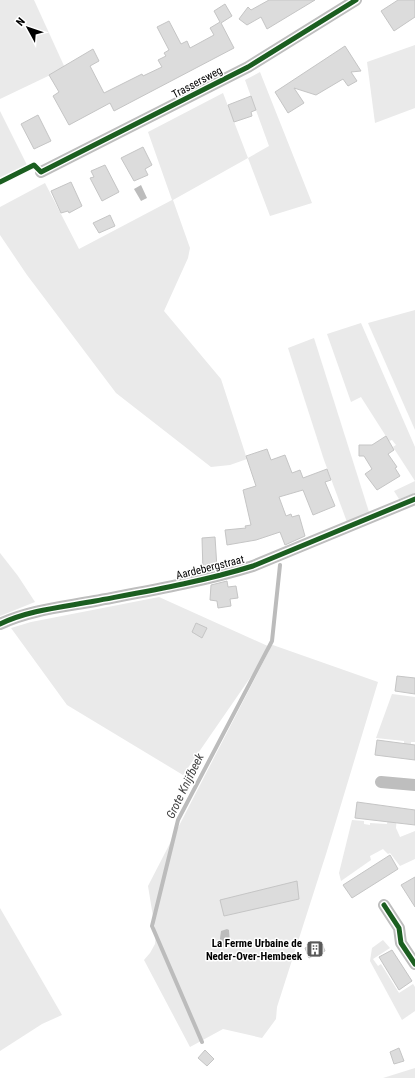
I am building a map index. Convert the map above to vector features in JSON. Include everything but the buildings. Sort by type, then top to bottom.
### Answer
[{"type":"street","name":"Trassersweg","points":[[41,172],[248,67],[356,0]]},
{"type":"street","name":"Aardebergstraat","points":[[0,624],[36,612],[171,587],[236,572],[415,499]]},
{"type":"street","points":[[381,782],[415,786]]},
{"type":"street","points":[[384,905],[399,928],[401,943],[415,964]]},
{"type":"shaded area","points":[[0,0],[34,0],[65,68],[0,99]]},
{"type":"shaded area","points":[[415,45],[415,108],[375,123],[367,62]]},
{"type":"shaded area","points":[[260,72],[312,203],[270,216],[248,158],[269,146],[245,80]]},
{"type":"shaded area","points":[[223,93],[248,158],[173,200],[190,248],[188,258],[164,311],[221,379],[247,459],[230,465],[211,467],[116,393],[27,275],[0,235],[0,207],[45,183],[79,249],[172,200],[148,132]]},
{"type":"shaded area","points":[[0,111],[27,165],[0,178]]},
{"type":"shaded area","points":[[141,185],[147,198],[141,201],[134,189]]},
{"type":"shaded area","points":[[415,310],[415,430],[368,323]]},
{"type":"shaded area","points":[[361,323],[415,447],[415,481],[393,447],[396,445],[392,440],[389,441],[361,397],[351,402],[327,334]]},
{"type":"shaded area","points":[[314,338],[369,512],[347,522],[324,460],[288,348]]},
{"type":"shaded area","points":[[415,481],[415,493],[399,499],[394,491]]},
{"type":"shaded area","points":[[0,553],[18,576],[35,602],[0,616]]},
{"type":"shaded area","points":[[159,597],[270,647],[270,644],[378,682],[327,851],[277,1007],[276,1019],[262,1038],[223,1029],[190,1047],[144,960],[155,944],[156,935],[148,886],[270,649],[183,775],[67,705],[11,628],[31,622]]},
{"type":"shaded area","points":[[392,694],[415,697],[415,742],[411,742],[411,747],[404,746],[404,741],[376,738]]},
{"type":"shaded area","points":[[388,815],[397,815],[396,828],[400,837],[415,831],[415,859],[400,866],[390,853],[388,854],[383,849],[370,856],[371,860],[341,881],[339,873],[352,820],[364,821],[364,824],[370,825],[370,823],[387,824]]},
{"type":"shaded area","points":[[0,908],[62,1015],[42,1024],[0,1051]]},
{"type":"shaded area","points":[[227,929],[229,930],[230,944],[221,948],[219,946],[221,931]]},
{"type":"shaded area","points":[[383,940],[390,948],[373,959],[378,966],[381,964],[399,993],[413,984],[415,987],[415,1011],[402,1020],[370,961],[372,948]]},
{"type":"shaded area","points":[[415,1068],[415,1078],[383,1078]]},
{"type":"waterway","name":"Grote Knijfbeek","points":[[202,1042],[152,926],[178,820],[272,641],[280,565]]},
{"type":"cycle path","points":[[0,182],[34,165],[41,172],[248,67],[356,0]]},
{"type":"cycle path","points":[[0,624],[34,612],[174,586],[253,566],[415,499]]},
{"type":"cycle path","points":[[384,905],[399,928],[401,943],[415,964]]},
{"type":"place","name":"La Ferme Urbaine de Neder-Over-Hembeek","points":[[315,949]]}]
